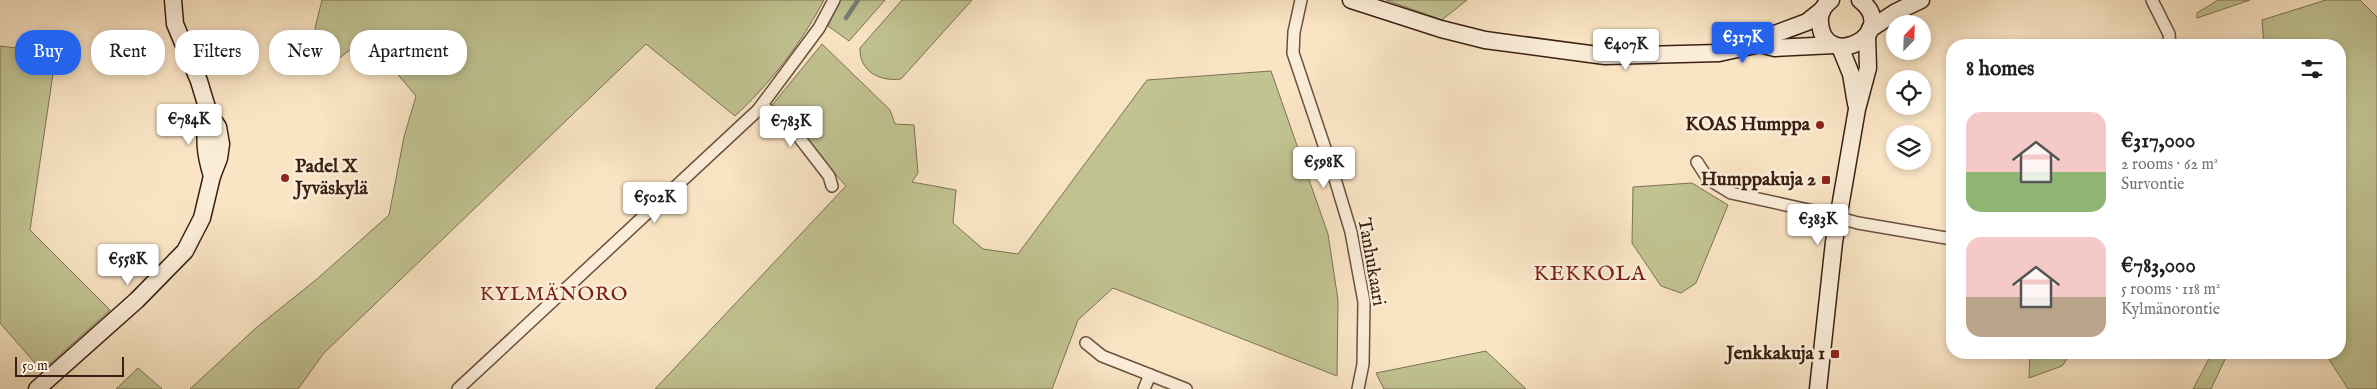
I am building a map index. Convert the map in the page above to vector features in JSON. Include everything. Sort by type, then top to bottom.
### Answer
[{"type":"street","points":[[37,389],[136,300],[185,251],[202,218],[212,176],[204,144],[208,114],[199,81],[175,24],[173,0]]},
{"type":"street","points":[[458,389],[762,105],[819,28],[834,0]]},
{"type":"street","name":"Tanhukaari","points":[[1302,0],[1294,32],[1293,53],[1351,232],[1364,302],[1363,364],[1358,389]]},
{"type":"street","points":[[1351,0],[1441,29],[1485,40],[1605,56],[1719,53],[1760,44],[1772,35],[1807,22],[1825,4]]},
{"type":"street","points":[[1818,389],[1839,217],[1857,110],[1868,68],[1870,14],[1860,0]]},
{"type":"street","points":[[1760,44],[1775,48],[1858,44],[1869,32],[1896,12],[1921,0]]},
{"type":"street","points":[[2152,0],[2169,34],[2169,39]]},
{"type":"street","points":[[1825,4],[1820,26],[1828,40],[1837,46],[1851,74],[1857,110]]},
{"type":"street","points":[[762,105],[798,136],[829,176],[832,186]]},
{"type":"street","points":[[1697,162],[1708,179],[1731,193],[1858,223],[1946,238]]},
{"type":"street","points":[[1086,343],[1102,356],[1186,389]]},
{"type":"street","points":[[1144,389],[1150,375]]},
{"type":"green space","points":[[322,0],[824,0],[806,31],[784,62],[761,90],[735,116],[646,44],[324,353],[298,389],[190,389],[256,328],[317,279],[389,215],[404,137],[416,96],[398,75],[467,75],[467,30],[350,30],[350,50],[340,58],[340,30],[316,30],[315,28]]},
{"type":"green space","points":[[840,0],[885,0],[849,41],[828,26]]},
{"type":"green space","points":[[902,0],[972,0],[901,79],[886,79],[873,74],[867,69],[863,63],[860,48]]},
{"type":"green space","points":[[1386,0],[1467,0],[1442,20]]},
{"type":"green space","points":[[2218,0],[2250,0],[2197,18],[2197,13]]},
{"type":"green space","points":[[2326,0],[2360,0],[2377,17],[2377,389],[2348,389],[2329,359],[2346,359],[2346,39],[2264,39],[2262,20]]},
{"type":"green space","points":[[822,44],[890,110],[895,124],[914,125],[918,173],[912,182],[956,190],[953,223],[983,249],[1018,254],[1147,80],[1271,71],[1328,234],[1338,300],[1337,376],[1113,288],[1078,320],[1052,389],[655,389],[846,186],[773,104]]},
{"type":"green space","points":[[0,46],[15,48],[15,75],[53,75],[30,230],[110,310],[42,371],[0,323]]},
{"type":"green space","points":[[1692,183],[1728,205],[1696,283],[1681,293],[1661,286],[1632,243],[1633,187]]},
{"type":"green space","points":[[1486,351],[1526,389],[1384,389],[1376,373]]},
{"type":"green space","points":[[2030,359],[2067,359],[2062,366],[2029,378]]},
{"type":"green space","points":[[2209,359],[2225,359],[2211,389],[2193,389]]},
{"type":"green space","points":[[138,368],[162,389],[116,389]]},
{"type":"waterway","points":[[846,18],[858,0]]},
{"type":"place","name":"KOAS Humppa","points":[[1820,125]]},
{"type":"place","name":"Padel X Jyväskylä","points":[[285,178]]},
{"type":"place","name":"Humppakuja 2","points":[[1826,180]]},
{"type":"place","name":"Jenkkakuja 1","points":[[1835,354]]},
{"type":"district","name":"KEKKOLA","points":[[1590,274]]},
{"type":"district","name":"KYLMÄNORO","points":[[554,294]]}]
